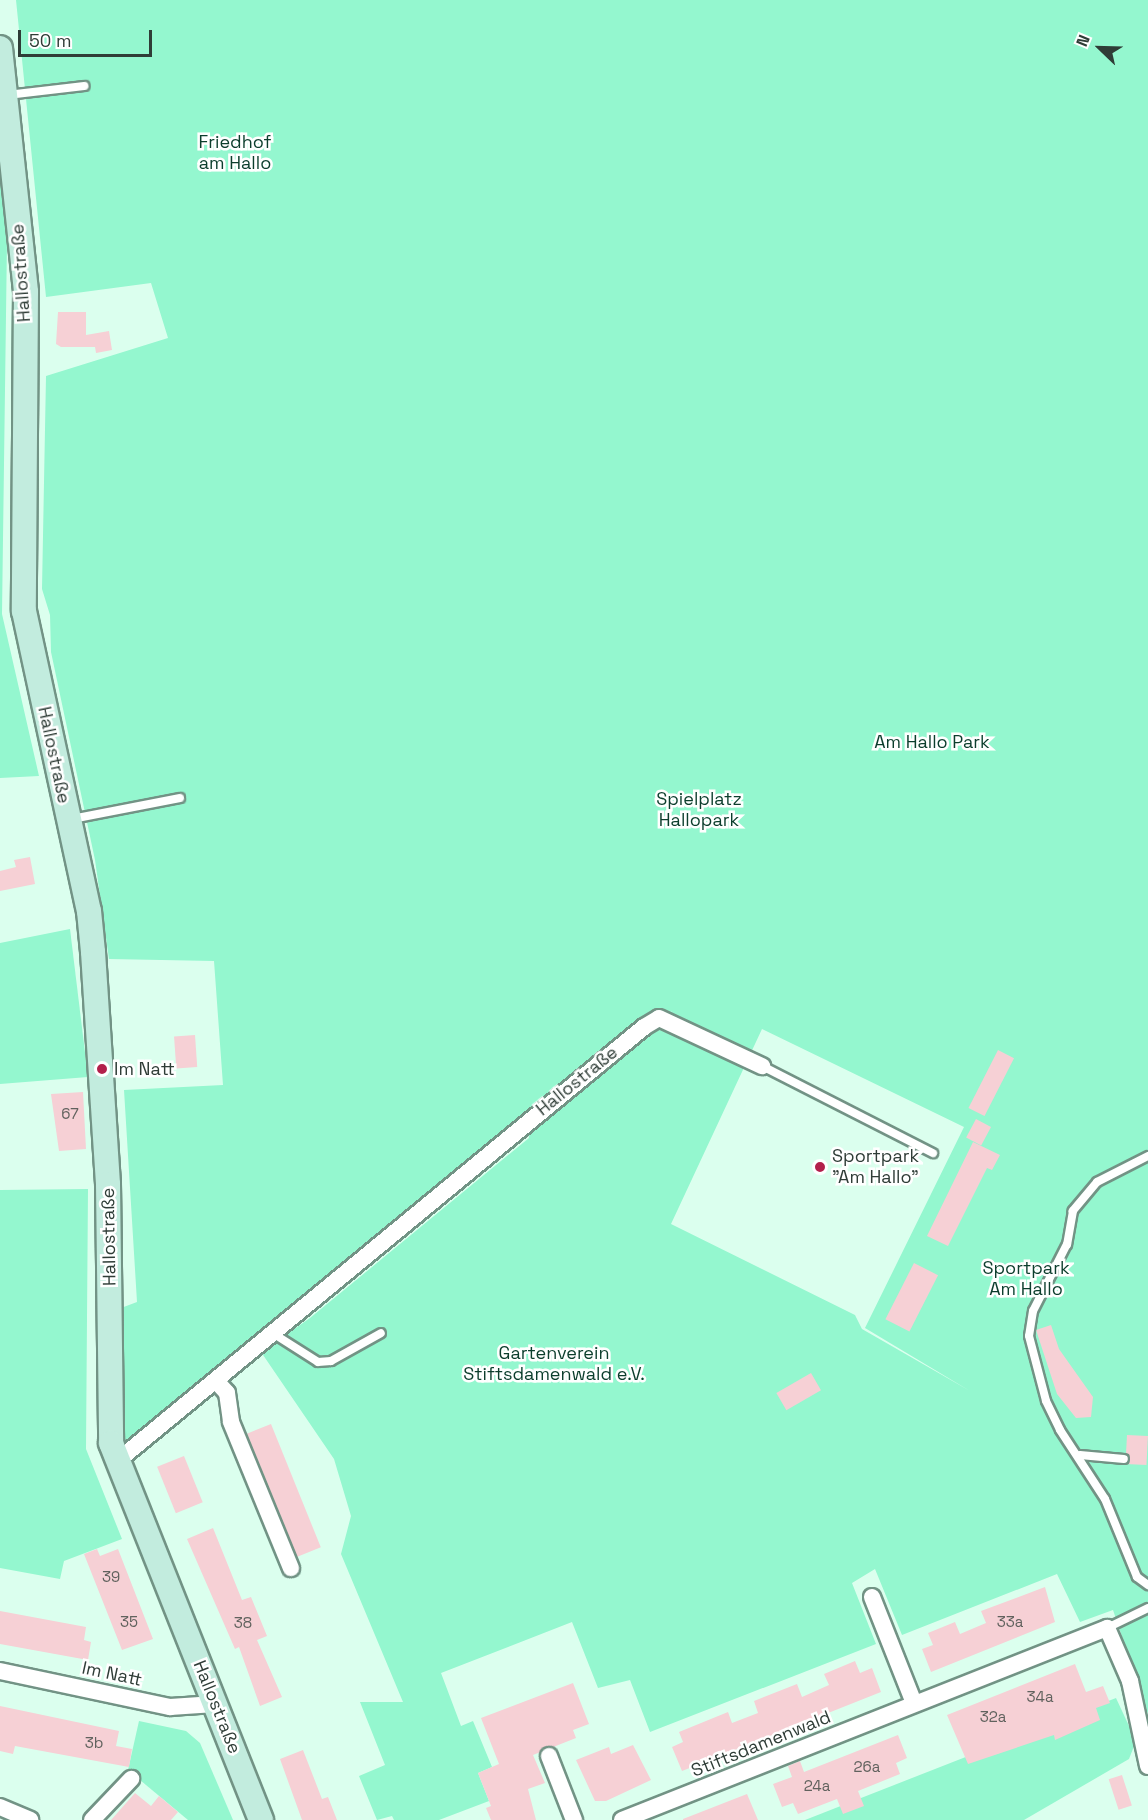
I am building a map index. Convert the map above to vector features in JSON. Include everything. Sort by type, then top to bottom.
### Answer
[{"type":"main road","name":"Hallostraße","points":[[0,48],[26,292],[24,611],[89,911],[102,1069],[108,1184],[108,1420],[116,1462],[216,1704],[261,1820]]},
{"type":"street","name":"Hallostraße","points":[[116,1462],[274,1334],[577,1080],[659,1018],[762,1066]]},
{"type":"street","points":[[216,1381],[227,1393],[231,1422],[291,1568]]},
{"type":"street","points":[[872,1597],[914,1703]]},
{"type":"street","points":[[1107,1628],[1130,1681],[1148,1766]]},
{"type":"street","name":"Stiftsdamenwald","points":[[622,1820],[1107,1628]]},
{"type":"street","name":"Im Natt","points":[[0,1671],[170,1707],[216,1704]]},
{"type":"street","points":[[549,1756],[574,1820]]},
{"type":"street","points":[[92,1820],[130,1779]]},
{"type":"street","points":[[0,1807],[30,1820]]},
{"type":"lane","points":[[5,96],[84,86]]},
{"type":"lane","points":[[69,820],[180,798]]},
{"type":"lane","points":[[762,1066],[933,1153]]},
{"type":"lane","points":[[1148,1156],[1097,1182],[1078,1203],[1067,1244],[1033,1311],[1029,1336],[1046,1401],[1060,1430],[1080,1455],[1137,1577],[1148,1585]]},
{"type":"lane","points":[[274,1334],[318,1362],[331,1361],[381,1333]]},
{"type":"lane","points":[[1080,1455],[1124,1460]]},
{"type":"lane","points":[[1107,1628],[1148,1608]]},
{"type":"green space","points":[[16,0],[1148,0],[1148,1714],[1113,1610],[1080,1622],[1057,1574],[902,1635],[875,1569],[852,1583],[876,1644],[650,1732],[630,1680],[598,1688],[572,1622],[441,1673],[461,1726],[473,1721],[492,1767],[478,1773],[489,1801],[439,1820],[394,1820],[392,1816],[377,1820],[359,1776],[385,1765],[360,1702],[403,1702],[341,1554],[351,1516],[334,1459],[261,1352],[310,1318],[529,1138],[527,1126],[644,1028],[673,1011],[657,1017],[119,1457],[113,1311],[137,1302],[124,1090],[223,1085],[214,961],[109,959],[95,860],[51,652],[50,615],[42,589],[46,376],[168,338],[151,283],[46,297]],"holes":[[[762,1029],[964,1127],[865,1328],[970,1391],[862,1329],[855,1315],[671,1224]]]},
{"type":"green space","points":[[0,181],[7,241],[2,614],[39,776],[0,778]]},
{"type":"green space","points":[[70,929],[88,1077],[0,1084],[0,943]]},
{"type":"green space","points":[[88,1189],[86,1449],[122,1539],[64,1561],[60,1579],[0,1568],[0,1190]]},
{"type":"green space","points":[[1116,1698],[1136,1741],[1129,1759],[1024,1820],[805,1820]]},
{"type":"green space","points":[[139,1721],[186,1731],[200,1743],[233,1820],[188,1820],[128,1770]]},
{"type":"building","points":[[58,312],[86,312],[86,335],[109,331],[112,350],[96,353],[95,347],[61,347],[56,344]]},
{"type":"building","points":[[30,857],[35,884],[0,891],[0,871],[16,867],[14,860]]},
{"type":"building","points":[[195,1035],[197,1067],[176,1068],[174,1036]]},
{"type":"building","points":[[998,1050],[1014,1058],[985,1116],[968,1108]]},
{"type":"building","points":[[83,1092],[86,1149],[59,1151],[51,1094]]},
{"type":"building","points":[[976,1119],[991,1127],[981,1146],[966,1138]]},
{"type":"building","points":[[973,1142],[1000,1155],[992,1170],[987,1168],[948,1246],[927,1236]]},
{"type":"building","points":[[914,1263],[938,1275],[909,1331],[885,1319]]},
{"type":"building","points":[[1051,1325],[1059,1349],[1093,1397],[1091,1417],[1076,1418],[1057,1394],[1036,1330]]},
{"type":"building","points":[[811,1373],[821,1390],[786,1410],[776,1393]]},
{"type":"building","points":[[271,1424],[321,1547],[297,1557],[247,1434]]},
{"type":"building","points":[[1127,1435],[1148,1436],[1146,1465],[1125,1464]]},
{"type":"building","points":[[184,1456],[203,1502],[176,1513],[157,1467]]},
{"type":"building","points":[[213,1528],[242,1600],[251,1597],[267,1636],[257,1640],[282,1697],[260,1706],[239,1647],[235,1649],[187,1539]]},
{"type":"building","points":[[97,1549],[100,1556],[118,1549],[153,1639],[122,1650],[84,1554]]},
{"type":"building","points":[[1045,1587],[1055,1622],[931,1672],[922,1649],[933,1645],[928,1633],[955,1622],[960,1634],[986,1623],[981,1611]]},
{"type":"building","points":[[0,1611],[86,1627],[84,1640],[91,1642],[88,1660],[0,1644]]},
{"type":"building","points":[[855,1661],[860,1673],[872,1668],[881,1692],[682,1771],[672,1747],[683,1742],[679,1732],[728,1712],[732,1723],[758,1713],[754,1701],[797,1684],[802,1697],[829,1685],[824,1674]]},
{"type":"building","points":[[1075,1664],[1086,1692],[1103,1686],[1110,1703],[1096,1708],[1100,1720],[1055,1740],[1054,1735],[968,1764],[947,1715]]},
{"type":"building","points":[[573,1683],[589,1724],[573,1730],[576,1738],[533,1755],[545,1783],[528,1789],[536,1820],[491,1820],[486,1808],[491,1806],[478,1773],[499,1764],[481,1718]]},
{"type":"building","points":[[0,1706],[119,1731],[116,1746],[132,1749],[129,1767],[15,1746],[13,1754],[0,1751]]},
{"type":"building","points":[[898,1735],[907,1758],[896,1763],[900,1774],[858,1791],[864,1806],[843,1814],[837,1799],[798,1814],[793,1803],[782,1807],[773,1784],[792,1777],[788,1766],[800,1761],[804,1772]]},
{"type":"building","points":[[633,1745],[651,1780],[606,1801],[595,1801],[576,1760],[609,1747],[611,1754]]},
{"type":"building","points":[[303,1750],[322,1799],[328,1797],[337,1820],[302,1820],[280,1759]]},
{"type":"building","points":[[1122,1775],[1132,1805],[1119,1810],[1109,1779]]},
{"type":"building","points":[[135,1793],[151,1806],[159,1796],[178,1812],[171,1820],[111,1820]]},
{"type":"building","points":[[747,1794],[758,1820],[683,1820],[683,1819]]},
{"type":"place","name":"Im Natt","points":[[102,1069]]},
{"type":"place","name":"Sportpark \"Am Hallo\"","points":[[820,1167]]},
{"type":"park label","name":"Friedhof am Hallo","points":[[235,153]]},
{"type":"park label","name":"Am Hallo Park","points":[[932,742]]},
{"type":"park label","name":"Spielplatz Hallopark","points":[[699,810]]},
{"type":"park label","name":"Sportpark Am Hallo","points":[[1026,1279]]},
{"type":"park label","name":"Gartenverein Stiftsdamenwald e.V.","points":[[554,1364]]}]
